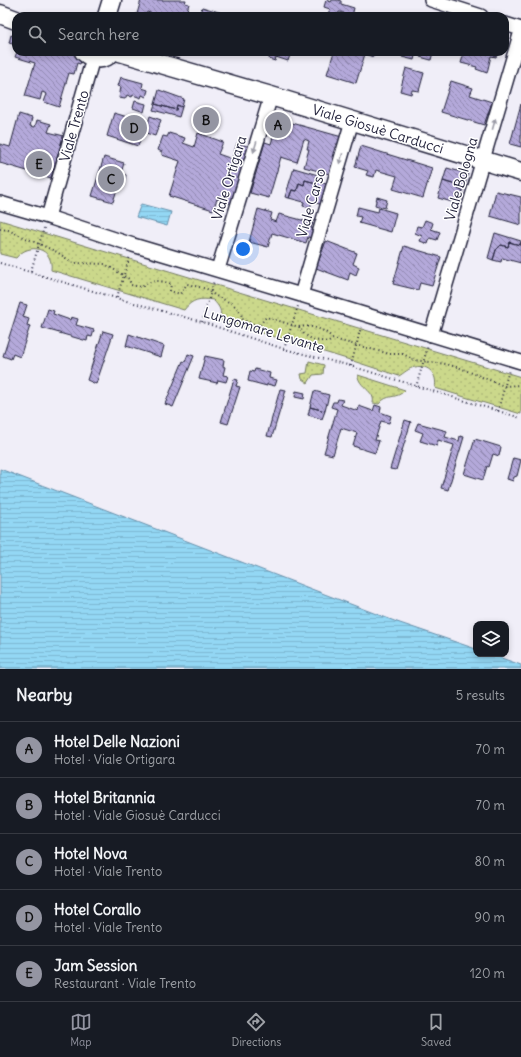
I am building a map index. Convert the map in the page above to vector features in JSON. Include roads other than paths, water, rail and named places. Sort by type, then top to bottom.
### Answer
[{"type":"street","points":[[108,12],[112,0]]},
{"type":"street","points":[[431,0],[468,12]]},
{"type":"street","points":[[0,14],[12,18]]},
{"type":"street","points":[[509,26],[521,30]]},
{"type":"street","name":"Viale Bologna","points":[[432,335],[521,30]]},
{"type":"street","name":"Viale Trento","points":[[48,217],[89,56]]},
{"type":"street","points":[[94,56],[105,58],[107,56]]},
{"type":"street","name":"Viale Giosuè Carducci","points":[[134,56],[521,172]]},
{"type":"street","name":"Viale Ortigara","points":[[218,270],[271,96]]},
{"type":"street","name":"Viale Carso","points":[[301,294],[352,121]]},
{"type":"street","points":[[0,203],[133,245],[301,294],[516,360]]},
{"type":"water","points":[[141,204],[171,212],[167,226],[136,217]]},
{"type":"water","points":[[0,469],[397,622],[473,648],[473,657],[498,657],[521,665],[521,669],[0,669]]},
{"type":"place","name":"Hotel Britannia","points":[[206,120]]},
{"type":"place","name":"Hotel Delle Nazioni","points":[[278,125]]},
{"type":"place","name":"Hotel Corallo","points":[[134,128]]},
{"type":"place","name":"Jam Session","points":[[39,164]]},
{"type":"place","name":"Hotel Nova","points":[[111,179]]}]
